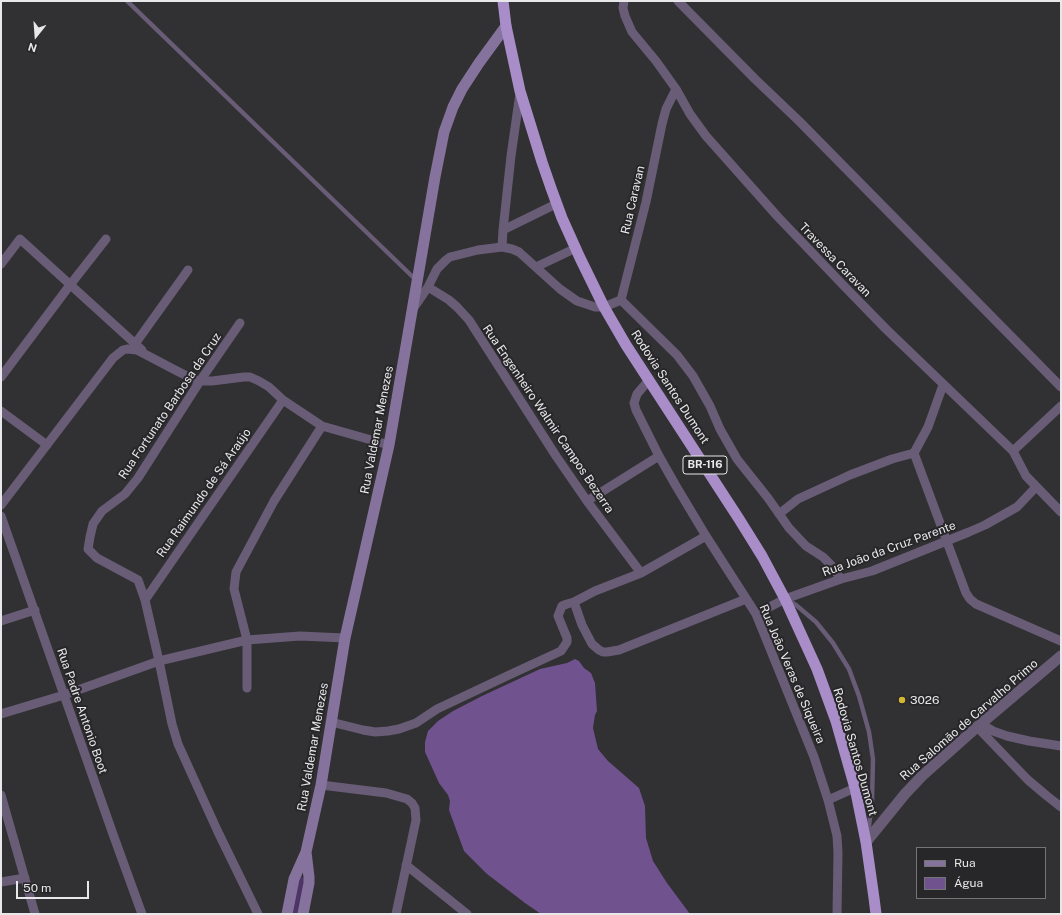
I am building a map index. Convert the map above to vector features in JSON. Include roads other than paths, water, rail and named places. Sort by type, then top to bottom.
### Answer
[{"type":"highway","name":"Rodovia Santos Dumont","points":[[504,1],[506,26],[520,91],[556,204],[576,248],[604,307],[626,345],[762,556],[785,599],[817,669],[836,721],[854,788],[866,842],[876,914]]},
{"type":"main road","name":"Rua Valdemar Menezes","points":[[306,852],[321,785],[344,638],[389,445],[444,132],[453,107],[479,62],[506,26]]},
{"type":"main road","points":[[287,914],[294,879],[306,852]]},
{"type":"main road","points":[[303,914],[309,883],[306,852]]},
{"type":"street","name":"Travessa Caravan","points":[[624,1],[623,8],[625,16],[632,32],[656,61],[676,89],[690,114],[706,136],[778,217],[886,329],[1013,451],[1026,476],[1061,512]]},
{"type":"street","points":[[678,1],[799,121],[1061,387]]},
{"type":"street","name":"Rua Caravan","points":[[621,300],[646,202],[662,124],[666,109],[676,89]]},
{"type":"street","points":[[502,247],[511,156],[520,91]]},
{"type":"street","points":[[503,230],[556,204]]},
{"type":"street","points":[[1,264],[20,239],[149,356]]},
{"type":"street","points":[[1,377],[106,239]]},
{"type":"street","points":[[412,310],[428,287],[437,269],[446,260],[478,250],[502,247],[512,248],[519,252],[560,289],[577,301],[595,307],[604,307],[621,300],[677,355],[693,376],[734,454],[797,537],[806,546],[823,557],[841,579]]},
{"type":"street","points":[[536,267],[576,248]]},
{"type":"street","points":[[135,344],[188,270]]},
{"type":"street","name":"Rua Engenheiro Walmir Campos Bezerra","points":[[428,287],[453,303],[469,320],[587,501],[641,573]]},
{"type":"street","name":"Rua Fortunato Barbosa da Cruz","points":[[145,600],[138,580],[97,558],[88,549],[94,524],[102,511],[125,494],[138,478],[200,381],[240,323]]},
{"type":"street","points":[[1,504],[113,358],[123,350],[137,350],[177,372],[200,381],[244,377],[259,380],[283,400],[322,426],[389,445]]},
{"type":"street","name":"Rua João Veras de Siqueira","points":[[649,380],[637,394],[634,403],[636,410],[659,456],[706,536],[756,614],[814,757],[828,800],[837,836],[837,914]]},
{"type":"street","points":[[779,514],[798,499],[850,475],[892,459],[914,453],[928,427],[943,384]]},
{"type":"street","name":"Rua Raimundo de Sá Araújo","points":[[145,600],[283,400]]},
{"type":"street","points":[[1013,451],[1061,406]]},
{"type":"street","points":[[1,411],[47,445]]},
{"type":"street","points":[[247,688],[247,640],[234,589],[236,572],[274,501],[322,426]]},
{"type":"street","points":[[914,453],[966,593],[976,604],[1061,641]]},
{"type":"street","points":[[587,501],[659,456]]},
{"type":"street","name":"Rua João da Cruz Parente","points":[[756,614],[785,599],[841,579],[872,571],[985,525],[1017,507],[1036,487]]},
{"type":"street","points":[[1049,500],[1061,500]]},
{"type":"street","name":"Rua Padre Antonio Boot","points":[[1,516],[142,914]]},
{"type":"street","points":[[330,722],[375,732],[399,729],[416,723],[438,710],[561,651],[567,642],[567,638],[558,619],[562,606],[641,573],[706,536]]},
{"type":"street","points":[[574,602],[582,625],[592,644],[599,650],[607,652],[619,650],[746,599]]},
{"type":"street","points":[[145,600],[172,724],[178,744],[218,832],[258,914]]},
{"type":"street","points":[[1,621],[35,610]]},
{"type":"street","points":[[1,714],[64,695],[159,661],[247,640],[300,636],[344,638]]},
{"type":"street","name":"Rua Salomão de Carvalho Primo","points":[[866,842],[909,789],[922,776],[979,726],[1060,659]]},
{"type":"street","points":[[979,726],[1007,736],[1061,746]]},
{"type":"street","points":[[979,726],[1028,780],[1061,807]]},
{"type":"street","points":[[321,785],[386,793],[407,799],[415,808],[416,820],[396,914]]},
{"type":"street","points":[[828,800],[854,788]]},
{"type":"street","points":[[1,795],[35,914]]},
{"type":"street","points":[[406,865],[467,914]]},
{"type":"street","points":[[1,882],[25,878]]},
{"type":"lane","points":[[127,1],[417,281]]},
{"type":"lane","points":[[785,599],[796,605],[816,622],[833,643],[849,669],[859,696],[869,732],[873,759],[870,828],[866,842]]},
{"type":"water","points":[[575,659],[591,673],[595,683],[597,711],[593,728],[598,749],[608,761],[639,788],[645,806],[646,838],[653,861],[690,914],[541,914],[487,874],[464,851],[449,810],[450,801],[448,795],[439,783],[425,752],[425,742],[428,731],[438,721],[453,711],[482,696],[540,669],[567,663]]},
{"type":"place","name":"3026","points":[[902,700]]}]
